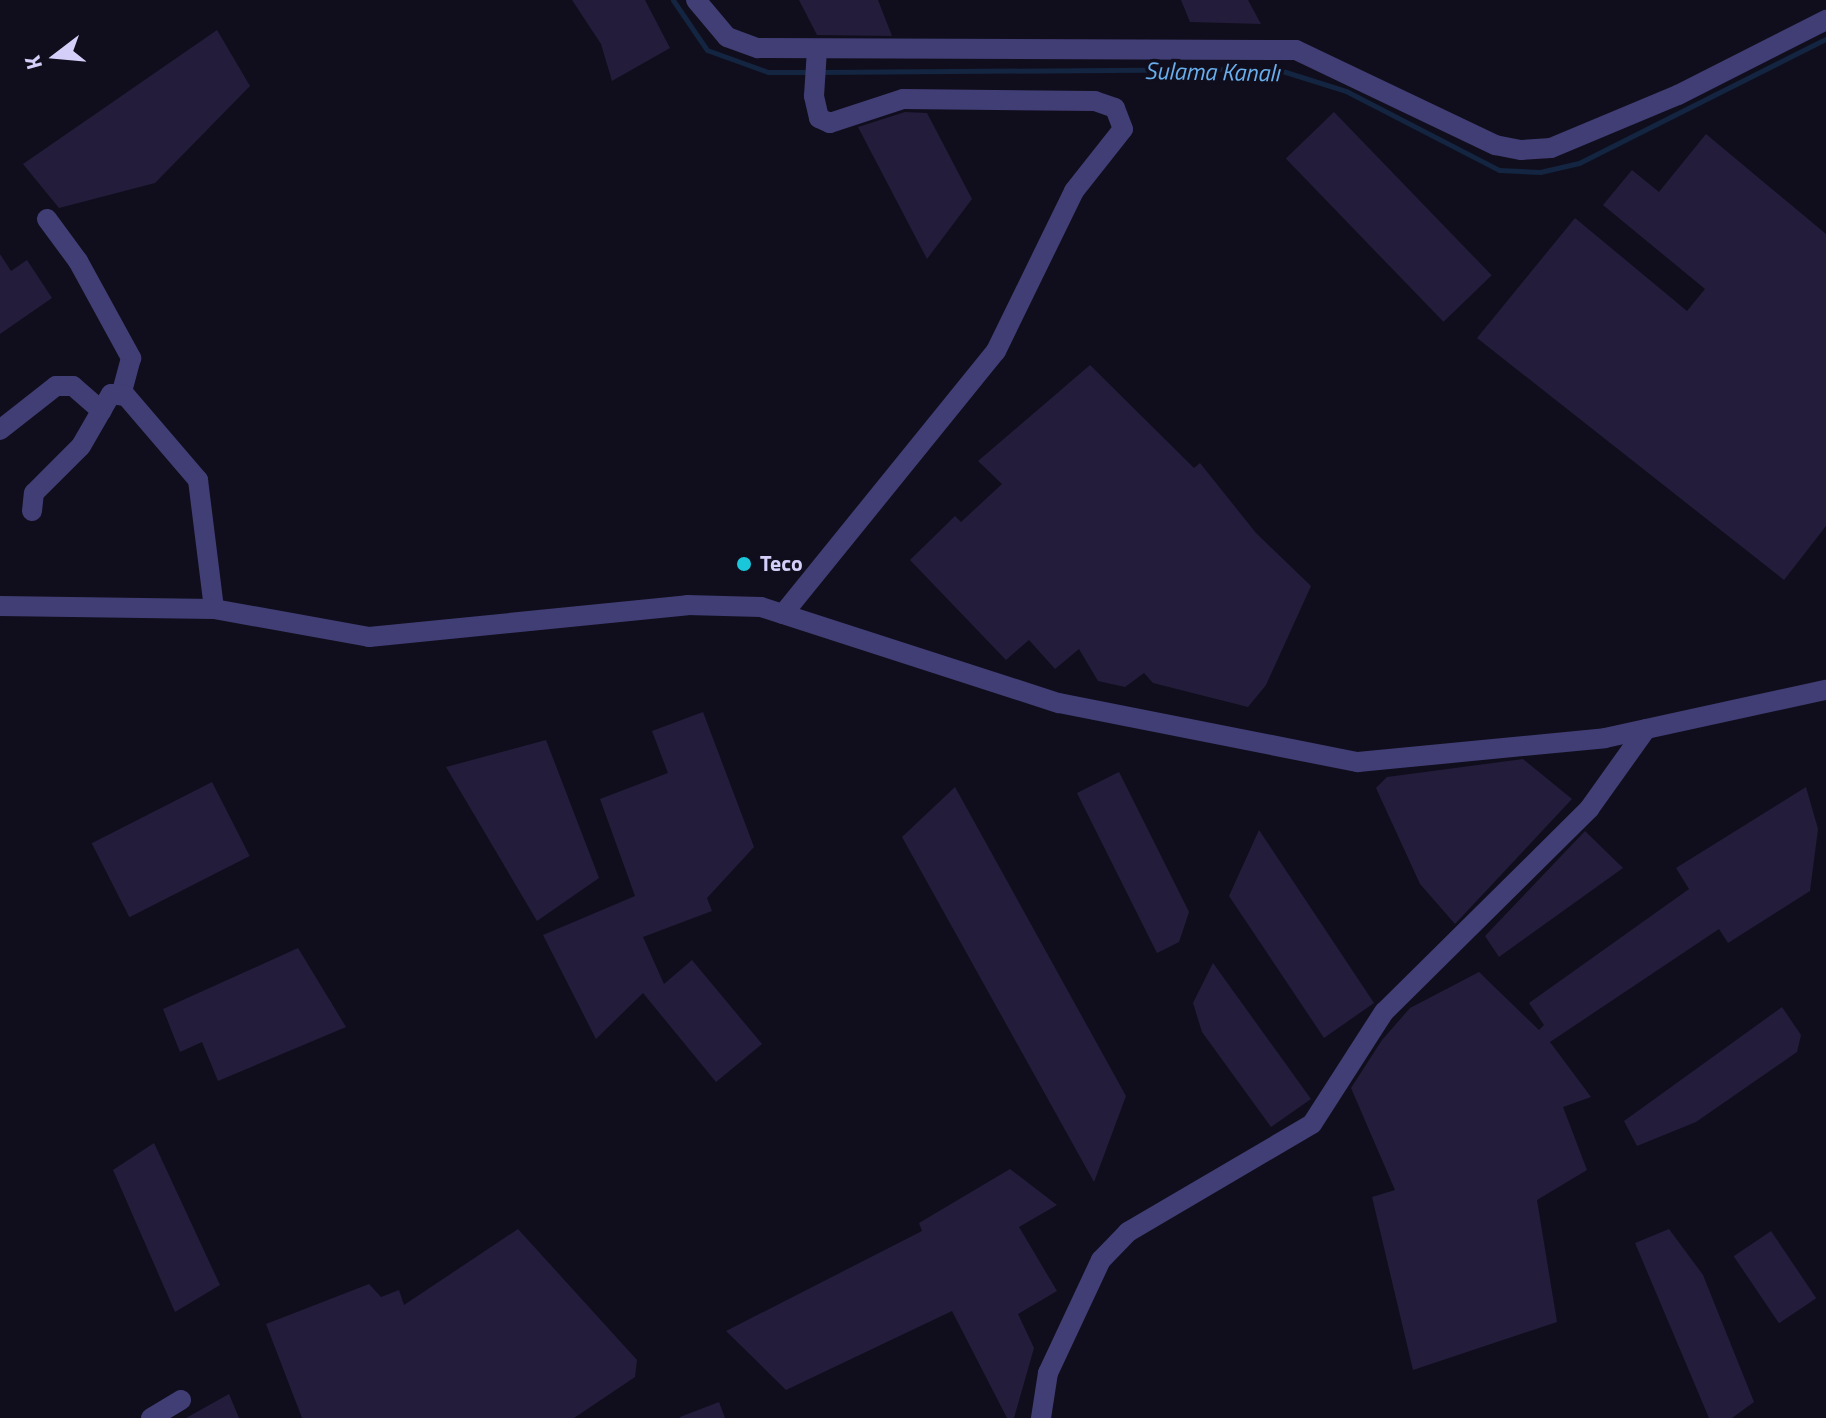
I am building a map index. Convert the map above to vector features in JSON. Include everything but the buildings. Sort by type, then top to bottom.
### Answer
[{"type":"street","points":[[696,0],[727,37],[816,64],[1296,50],[1495,145],[1521,150],[1551,148],[1678,95],[1826,20]]},
{"type":"street","points":[[783,614],[996,351],[1026,301],[1074,191],[1123,129],[1115,108],[1095,101],[903,99],[830,123],[819,118],[816,64]]},
{"type":"street","points":[[47,219],[78,261],[131,358],[121,395]]},
{"type":"street","points":[[0,430],[56,386],[73,386],[102,411]]},
{"type":"street","points":[[32,511],[34,493],[81,446],[111,394],[121,395],[160,428],[198,480],[214,609]]},
{"type":"street","points":[[0,606],[214,609],[369,637],[687,605],[783,614],[1059,703],[1358,762],[1646,729],[1826,690]]},
{"type":"street","points":[[1041,1418],[1048,1373],[1101,1260],[1128,1232],[1312,1124],[1384,1012],[1589,809],[1646,729]]},
{"type":"street","points":[[151,1418],[181,1400]]},
{"type":"waterway","name":"Sulama Kanalı","points":[[673,0],[707,50],[768,72],[809,72]]},
{"type":"waterway","name":"Sulama Kanalı","points":[[819,72],[1276,69],[1346,91],[1499,170],[1540,172],[1579,163],[1826,39]]},
{"type":"place","name":"Teco","points":[[744,564]]}]
